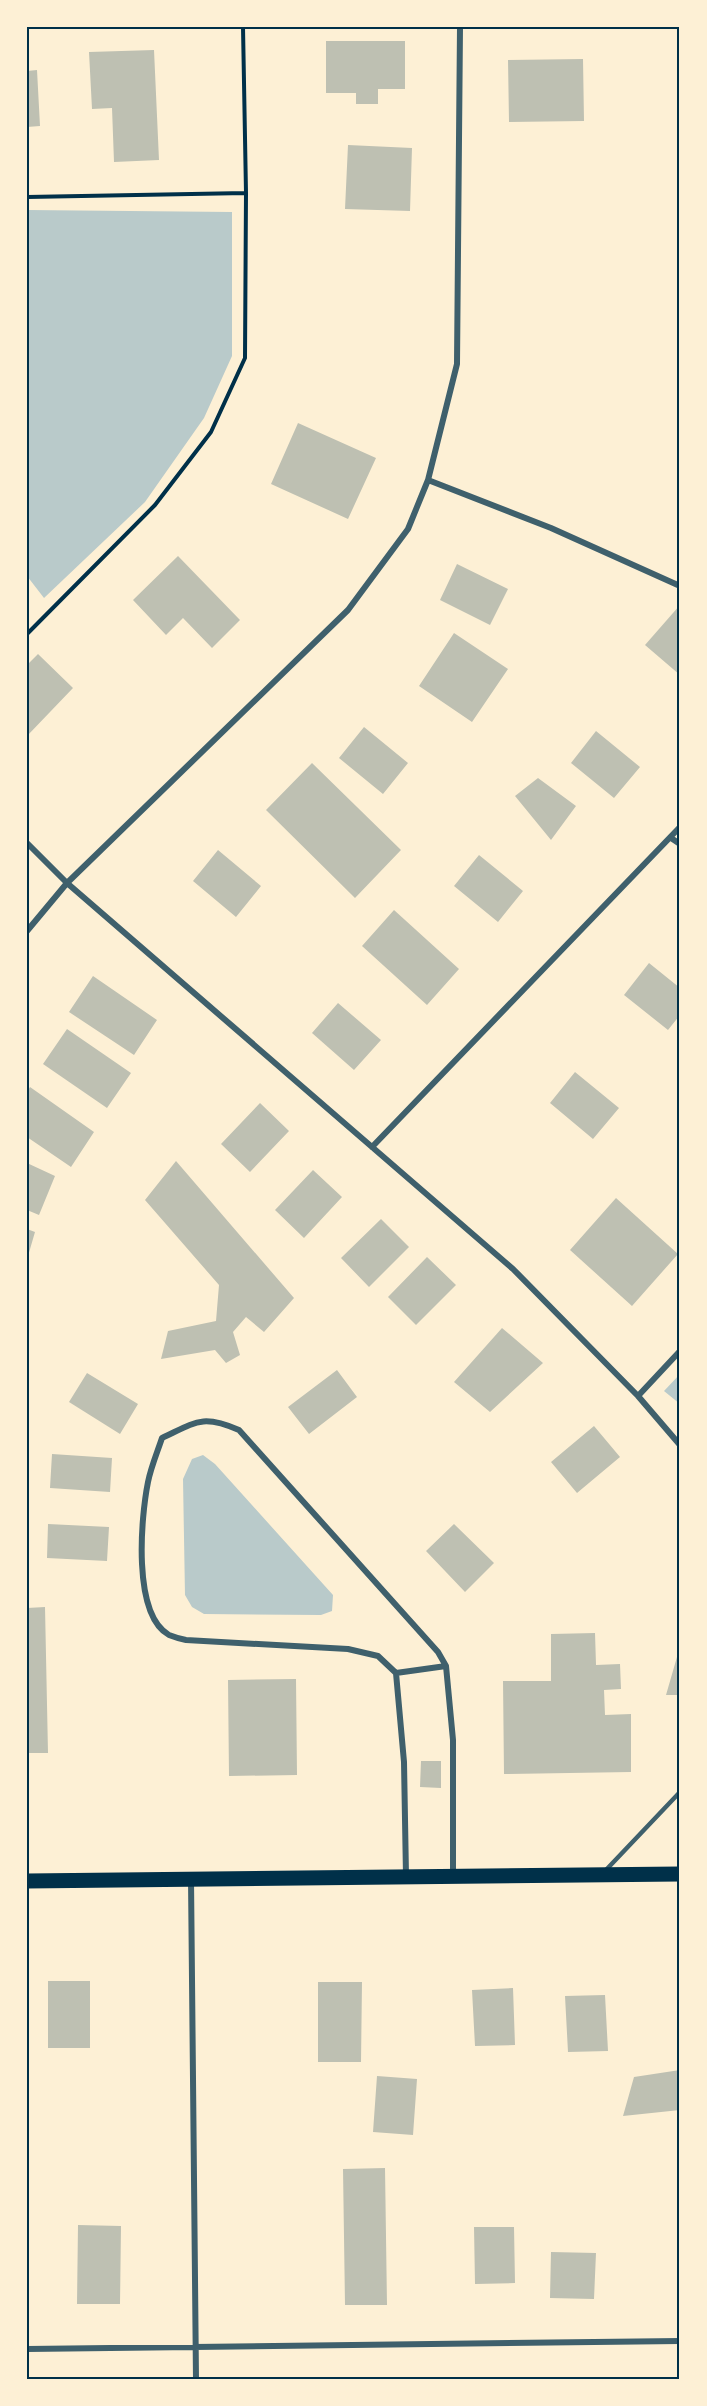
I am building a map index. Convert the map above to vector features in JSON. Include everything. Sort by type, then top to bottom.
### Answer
[{"type":"main road","points":[[27,1881],[680,1874]]},
{"type":"street","points":[[27,931],[68,883],[348,610],[408,529],[428,480],[457,364],[460,27]]},
{"type":"street","points":[[428,480],[551,528],[680,586]]},
{"type":"street","points":[[372,1147],[680,827]]},
{"type":"street","points":[[671,838],[680,844]]},
{"type":"street","points":[[27,843],[68,883],[513,1269],[638,1396],[680,1445]]},
{"type":"street","points":[[638,1396],[680,1351]]},
{"type":"street","points":[[406,1877],[404,1762],[396,1673],[378,1656],[348,1649],[186,1640],[168,1634],[155,1621],[142,1582],[142,1524],[148,1480],[162,1438],[200,1420],[220,1422],[238,1430],[438,1652],[446,1666],[453,1740],[453,1878]]},
{"type":"street","points":[[396,1673],[446,1666]]},
{"type":"street","points":[[191,1880],[196,2379]]},
{"type":"street","points":[[27,2349],[680,2341]]},
{"type":"lane","points":[[601,1875],[680,1792]]},
{"type":"path","points":[[27,634],[155,506],[211,432],[244,358],[246,193],[243,27]]},
{"type":"path","points":[[27,196],[246,193]]},
{"type":"shaded area","points":[[27,210],[232,212],[232,356],[204,418],[145,502],[44,598],[27,576]]},
{"type":"shaded area","points":[[680,1374],[680,1404],[664,1391]]},
{"type":"shaded area","points":[[203,1455],[215,1464],[333,1595],[332,1611],[321,1615],[204,1614],[192,1607],[185,1595],[183,1479],[192,1459]]},
{"type":"building","points":[[326,41],[405,41],[405,89],[378,89],[378,104],[356,104],[356,93],[326,93]]},
{"type":"building","points":[[154,50],[159,160],[114,162],[112,108],[92,109],[89,52]]},
{"type":"building","points":[[583,59],[584,121],[509,122],[508,60]]},
{"type":"building","points":[[37,70],[40,126],[27,127],[27,71]]},
{"type":"building","points":[[348,145],[412,148],[410,211],[345,209]]},
{"type":"building","points":[[298,423],[376,458],[348,519],[271,484]]},
{"type":"building","points":[[178,556],[240,620],[212,648],[183,618],[166,635],[133,600]]},
{"type":"building","points":[[457,564],[508,589],[490,625],[440,600]]},
{"type":"building","points":[[680,605],[680,675],[645,645]]},
{"type":"building","points":[[454,633],[508,669],[472,722],[419,686]]},
{"type":"building","points":[[38,654],[73,688],[27,736],[27,665]]},
{"type":"building","points":[[364,727],[408,763],[383,794],[339,758]]},
{"type":"building","points":[[596,731],[640,767],[614,798],[571,763]]},
{"type":"building","points":[[312,763],[401,850],[355,898],[266,810]]},
{"type":"building","points":[[538,778],[576,806],[551,840],[515,796]]},
{"type":"building","points":[[218,850],[261,886],[236,917],[193,881]]},
{"type":"building","points":[[479,855],[523,891],[498,922],[454,886]]},
{"type":"building","points":[[394,910],[459,969],[427,1005],[362,946]]},
{"type":"building","points":[[649,963],[680,988],[680,1015],[668,1030],[624,995]]},
{"type":"building","points":[[93,976],[157,1020],[134,1055],[69,1012]]},
{"type":"building","points":[[338,1003],[381,1040],[354,1070],[312,1033]]},
{"type":"building","points":[[67,1029],[131,1073],[107,1108],[43,1064]]},
{"type":"building","points":[[575,1072],[619,1108],[593,1139],[550,1103]]},
{"type":"building","points":[[30,1087],[94,1132],[71,1167],[27,1137],[27,1092]]},
{"type":"building","points":[[260,1103],[289,1131],[250,1172],[221,1144]]},
{"type":"building","points":[[176,1161],[294,1298],[264,1332],[246,1317],[233,1332],[240,1355],[226,1363],[215,1350],[161,1359],[168,1331],[216,1321],[219,1285],[145,1200]]},
{"type":"building","points":[[27,1163],[55,1176],[39,1215],[27,1210]]},
{"type":"building","points":[[313,1170],[342,1197],[304,1238],[275,1210]]},
{"type":"building","points":[[616,1198],[678,1254],[632,1306],[570,1250]]},
{"type":"building","points":[[381,1219],[409,1247],[369,1287],[341,1258]]},
{"type":"building","points":[[27,1229],[35,1232],[28,1256],[27,1256]]},
{"type":"building","points":[[427,1257],[456,1285],[416,1325],[388,1297]]},
{"type":"building","points":[[502,1328],[543,1363],[490,1412],[454,1382]]},
{"type":"building","points":[[337,1370],[357,1397],[309,1434],[288,1407]]},
{"type":"building","points":[[87,1373],[138,1404],[120,1434],[69,1402]]},
{"type":"building","points":[[594,1426],[620,1457],[577,1493],[551,1462]]},
{"type":"building","points":[[52,1454],[112,1458],[110,1492],[50,1488]]},
{"type":"building","points":[[48,1524],[109,1527],[107,1561],[47,1558]]},
{"type":"building","points":[[454,1524],[494,1563],[465,1592],[426,1551]]},
{"type":"building","points":[[45,1607],[48,1753],[27,1753],[27,1608]]},
{"type":"building","points":[[595,1633],[596,1665],[620,1664],[621,1689],[604,1690],[605,1715],[631,1714],[631,1772],[504,1774],[503,1681],[551,1681],[551,1634]]},
{"type":"building","points":[[679,1650],[680,1695],[666,1695]]},
{"type":"building","points":[[296,1679],[297,1775],[229,1776],[228,1680]]},
{"type":"building","points":[[421,1761],[441,1761],[441,1788],[420,1787]]},
{"type":"building","points":[[48,1981],[90,1981],[90,2048],[48,2048]]},
{"type":"building","points":[[318,1982],[362,1982],[361,2062],[318,2062]]},
{"type":"building","points":[[513,1988],[515,2045],[475,2046],[472,1990]]},
{"type":"building","points":[[605,1995],[608,2051],[568,2052],[565,1996]]},
{"type":"building","points":[[680,2070],[680,2110],[623,2116],[634,2077]]},
{"type":"building","points":[[377,2076],[417,2079],[413,2135],[373,2132]]},
{"type":"building","points":[[385,2168],[387,2305],[345,2305],[343,2169]]},
{"type":"building","points":[[78,2225],[121,2226],[120,2304],[77,2304]]},
{"type":"building","points":[[474,2227],[514,2227],[515,2283],[475,2284]]},
{"type":"building","points":[[551,2252],[596,2253],[594,2299],[550,2298]]}]
